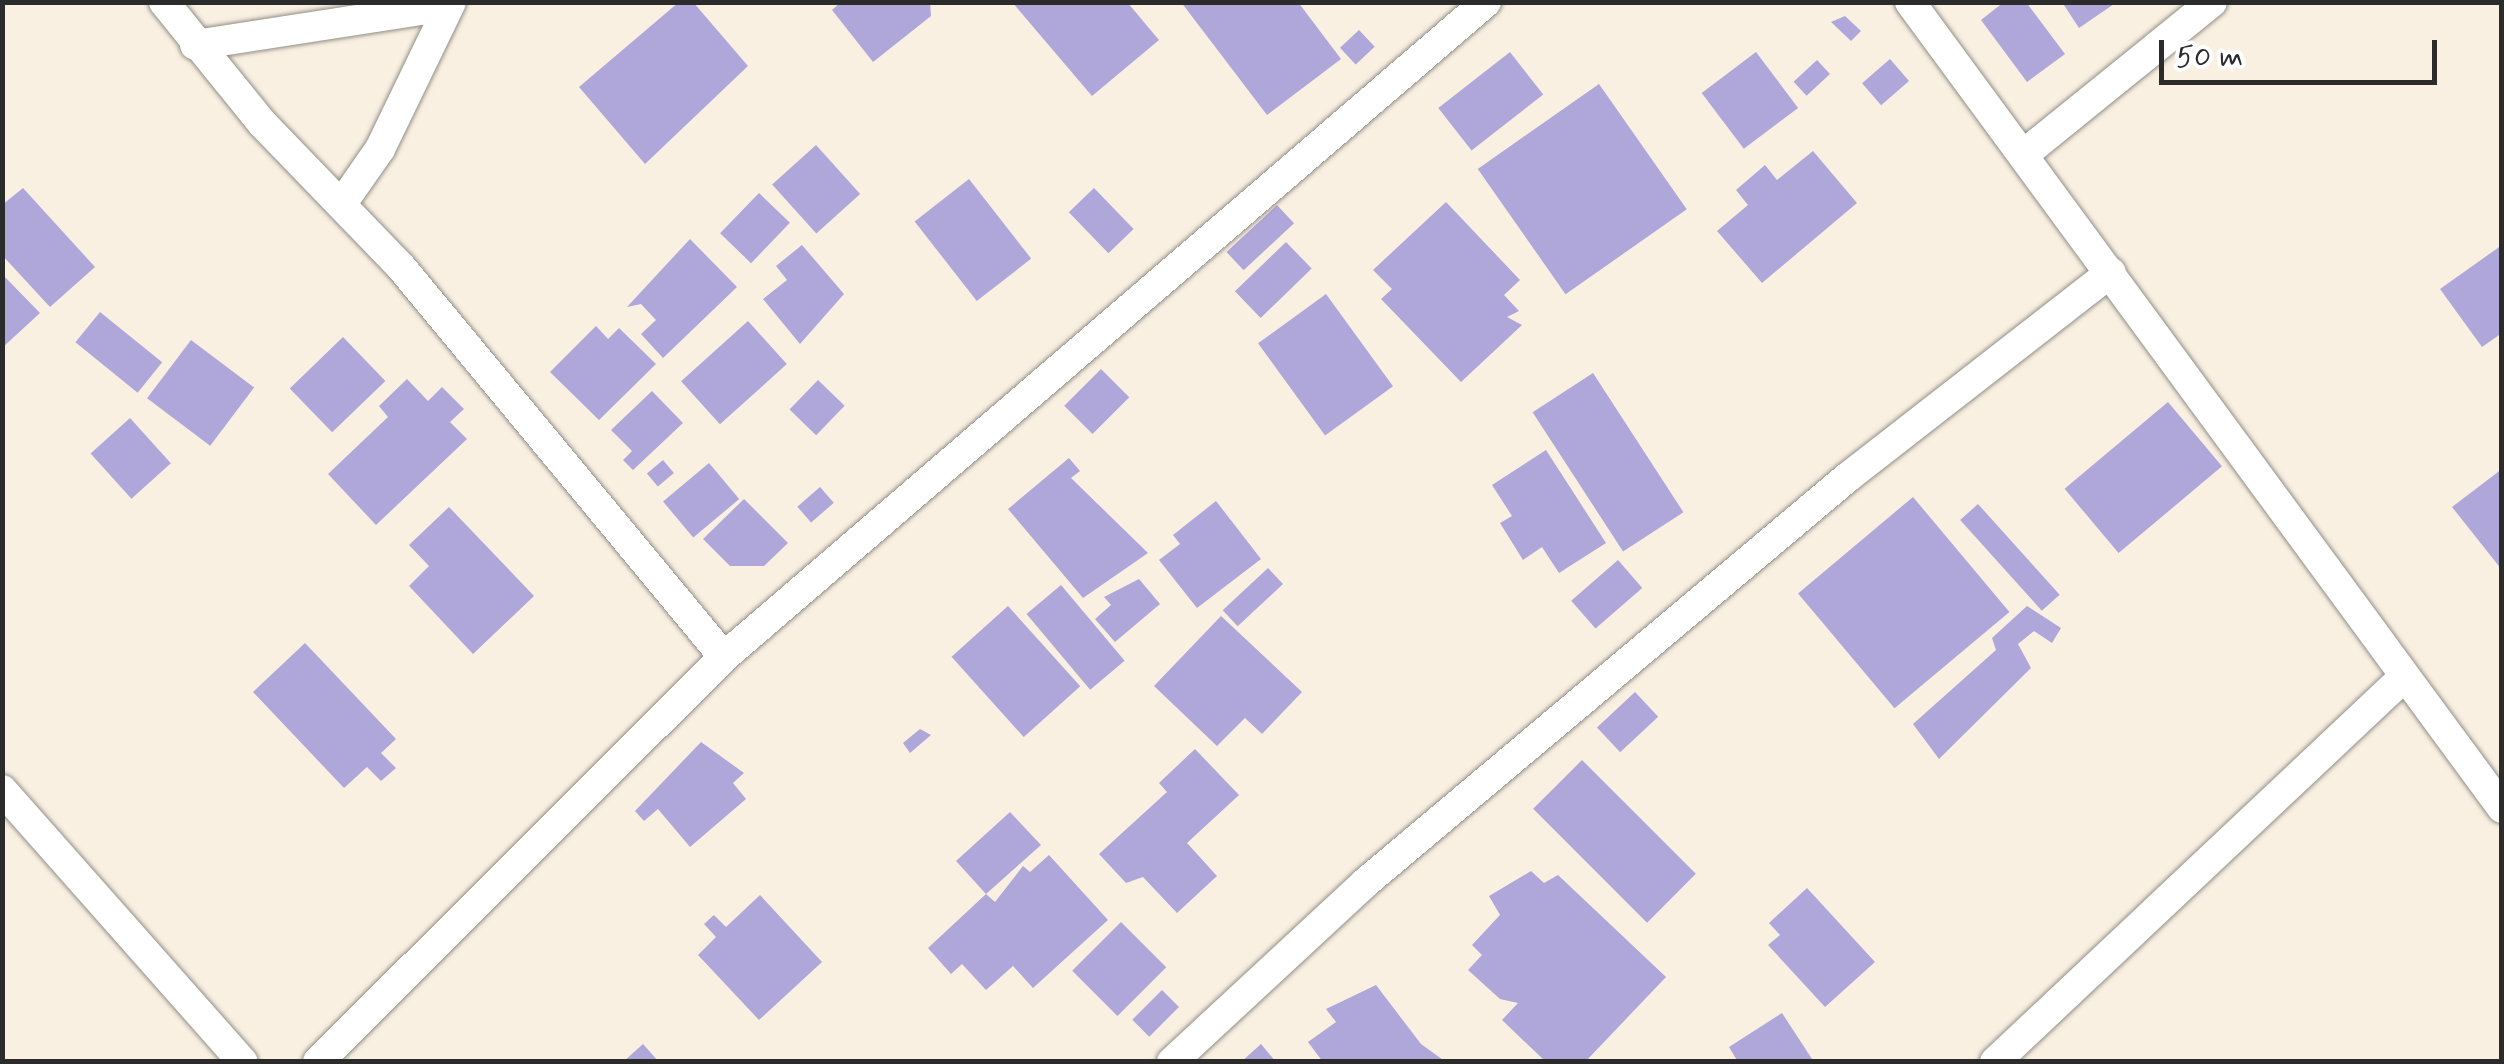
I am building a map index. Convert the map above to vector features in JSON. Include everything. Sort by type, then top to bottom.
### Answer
[{"type":"street","points":[[164,2],[194,44],[343,202],[724,657]]},
{"type":"street","points":[[318,1062],[724,657],[1486,2]]},
{"type":"street","points":[[1910,2],[2502,808]]},
{"type":"street","points":[[194,44],[449,4]]},
{"type":"street","points":[[343,202],[380,149],[449,4]]},
{"type":"street","points":[[2023,155],[2194,8]]},
{"type":"street","points":[[1172,1062],[1365,883],[1848,477],[2111,272]]},
{"type":"street","points":[[1995,1062],[2404,677]]},
{"type":"street","points":[[2,790],[244,1062]]},
{"type":"building","points":[[679,2],[693,2],[748,66],[645,164],[579,87]]},
{"type":"building","points":[[841,2],[930,2],[931,16],[873,62],[832,10]]},
{"type":"building","points":[[1012,2],[1127,2],[1159,40],[1092,96]]},
{"type":"building","points":[[1181,2],[1298,2],[1341,59],[1267,115]]},
{"type":"building","points":[[2004,2],[2026,2],[2065,54],[2027,82],[1981,20]]},
{"type":"building","points":[[2062,2],[2117,2],[2079,28]]},
{"type":"building","points":[[1845,16],[1861,31],[1851,41],[1831,22]]},
{"type":"building","points":[[1359,30],[1375,47],[1356,65],[1340,48]]},
{"type":"building","points":[[1510,52],[1543,95],[1472,151],[1438,108]]},
{"type":"building","points":[[1756,52],[1798,108],[1744,149],[1702,93]]},
{"type":"building","points":[[1890,59],[1909,81],[1881,105],[1862,83]]},
{"type":"building","points":[[1817,60],[1830,74],[1807,96],[1794,82]]},
{"type":"building","points":[[1599,84],[1687,209],[1566,294],[1478,169]]},
{"type":"building","points":[[816,145],[860,194],[816,234],[772,184]]},
{"type":"building","points":[[1813,151],[1857,203],[1762,283],[1717,231],[1748,205],[1736,190],[1765,165],[1777,180]]},
{"type":"building","points":[[969,179],[1031,259],[977,301],[915,221]]},
{"type":"building","points":[[23,188],[95,267],[50,307],[2,255],[2,205]]},
{"type":"building","points":[[1094,188],[1134,229],[1108,253],[1069,212]]},
{"type":"building","points":[[759,193],[790,223],[751,263],[720,233]]},
{"type":"building","points":[[1446,202],[1520,280],[1504,295],[1519,311],[1507,317],[1522,325],[1461,382],[1381,299],[1392,289],[1373,270]]},
{"type":"building","points":[[1277,205],[1294,223],[1244,270],[1227,252]]},
{"type":"building","points":[[690,239],[737,287],[663,358],[641,334],[656,320],[641,304],[627,307]]},
{"type":"building","points":[[1286,242],[1312,269],[1261,318],[1235,291]]},
{"type":"building","points":[[802,245],[844,294],[800,344],[763,299],[787,280],[776,266]]},
{"type":"building","points":[[2502,245],[2502,333],[2482,347],[2440,289]]},
{"type":"building","points":[[2,274],[40,313],[2,348]]},
{"type":"building","points":[[1326,294],[1393,386],[1325,436],[1258,343]]},
{"type":"building","points":[[100,312],[162,362],[138,393],[75,342]]},
{"type":"building","points":[[748,321],[787,364],[720,424],[681,381]]},
{"type":"building","points":[[596,326],[608,339],[619,328],[656,364],[599,420],[550,372]]},
{"type":"building","points":[[343,337],[385,381],[332,432],[290,388]]},
{"type":"building","points":[[191,340],[254,388],[210,446],[147,398]]},
{"type":"building","points":[[1101,369],[1129,397],[1093,434],[1064,406]]},
{"type":"building","points":[[1593,373],[1683,512],[1623,551],[1533,412]]},
{"type":"building","points":[[407,379],[428,401],[442,387],[464,409],[450,422],[467,439],[376,525],[328,474],[388,417],[379,406]]},
{"type":"building","points":[[818,380],[845,406],[816,435],[790,409]]},
{"type":"building","points":[[652,391],[683,423],[633,470],[623,460],[632,451],[611,430]]},
{"type":"building","points":[[2168,402],[2222,466],[2119,553],[2065,489]]},
{"type":"building","points":[[130,418],[171,463],[131,499],[91,453]]},
{"type":"building","points":[[1546,450],[1606,543],[1559,573],[1542,547],[1523,560],[1500,523],[1512,516],[1492,485]]},
{"type":"building","points":[[1069,458],[1080,471],[1071,478],[1148,553],[1083,598],[1008,509]]},
{"type":"building","points":[[663,460],[674,473],[658,487],[647,473]]},
{"type":"building","points":[[709,463],[739,499],[693,538],[663,502]]},
{"type":"building","points":[[2502,469],[2502,570],[2452,507]]},
{"type":"building","points":[[820,487],[834,503],[811,523],[797,507]]},
{"type":"building","points":[[1913,497],[2009,612],[1895,708],[1798,593]]},
{"type":"building","points":[[744,499],[788,543],[764,566],[730,566],[703,539]]},
{"type":"building","points":[[1216,501],[1261,559],[1197,608],[1159,560],[1180,544],[1173,535]]},
{"type":"building","points":[[1978,504],[2060,595],[2042,611],[1960,520]]},
{"type":"building","points":[[449,507],[534,596],[473,654],[409,586],[429,566],[409,545]]},
{"type":"building","points":[[1618,560],[1642,588],[1595,629],[1571,601]]},
{"type":"building","points":[[1268,568],[1283,584],[1238,626],[1223,610]]},
{"type":"building","points":[[1139,579],[1160,604],[1115,642],[1095,619],[1111,605],[1104,597]]},
{"type":"building","points":[[1061,585],[1125,661],[1090,690],[1027,614]]},
{"type":"building","points":[[1008,606],[1080,686],[1024,737],[952,657]]},
{"type":"building","points":[[2027,606],[2061,628],[2052,643],[2034,631],[2018,644],[2031,668],[1939,759],[1913,724],[1996,650],[1992,638]]},
{"type":"building","points":[[1221,616],[1302,692],[1262,734],[1245,718],[1217,746],[1154,686]]},
{"type":"building","points":[[305,643],[396,739],[381,753],[396,768],[381,781],[367,767],[344,788],[253,692]]},
{"type":"building","points":[[1635,692],[1658,717],[1620,752],[1597,727]]},
{"type":"building","points":[[920,729],[931,735],[910,753],[903,743]]},
{"type":"building","points":[[701,742],[744,773],[733,783],[746,799],[690,847],[658,809],[644,821],[635,811]]},
{"type":"building","points":[[1195,749],[1239,795],[1187,843],[1217,876],[1177,913],[1143,877],[1126,883],[1099,854],[1167,792],[1159,783]]},
{"type":"building","points":[[1582,760],[1696,874],[1647,923],[1533,809]]},
{"type":"building","points":[[1010,812],[1041,845],[986,894],[956,861]]},
{"type":"building","points":[[1049,855],[1108,920],[1033,988],[1013,966],[986,990],[962,964],[951,974],[928,948],[986,894],[995,902],[1023,866],[1030,872]]},
{"type":"building","points":[[1531,871],[1544,883],[1558,875],[1666,977],[1585,1062],[1546,1062],[1502,1020],[1518,1003],[1500,999],[1468,970],[1482,955],[1472,945],[1500,915],[1489,896]]},
{"type":"building","points":[[1807,888],[1875,962],[1825,1007],[1768,945],[1780,935],[1769,923]]},
{"type":"building","points":[[760,895],[822,962],[759,1020],[698,955],[716,937],[704,924],[714,915],[726,927]]},
{"type":"building","points":[[1121,922],[1166,967],[1117,1016],[1072,971]]},
{"type":"building","points":[[1376,985],[1421,1044],[1446,1062],[1323,1062],[1308,1042],[1336,1022],[1326,1009]]},
{"type":"building","points":[[1162,990],[1179,1007],[1149,1037],[1132,1020]]},
{"type":"building","points":[[1782,1013],[1814,1062],[1738,1062],[1729,1047]]},
{"type":"building","points":[[643,1044],[659,1062],[623,1062]]},
{"type":"building","points":[[1261,1044],[1276,1062],[1241,1062]]}]
